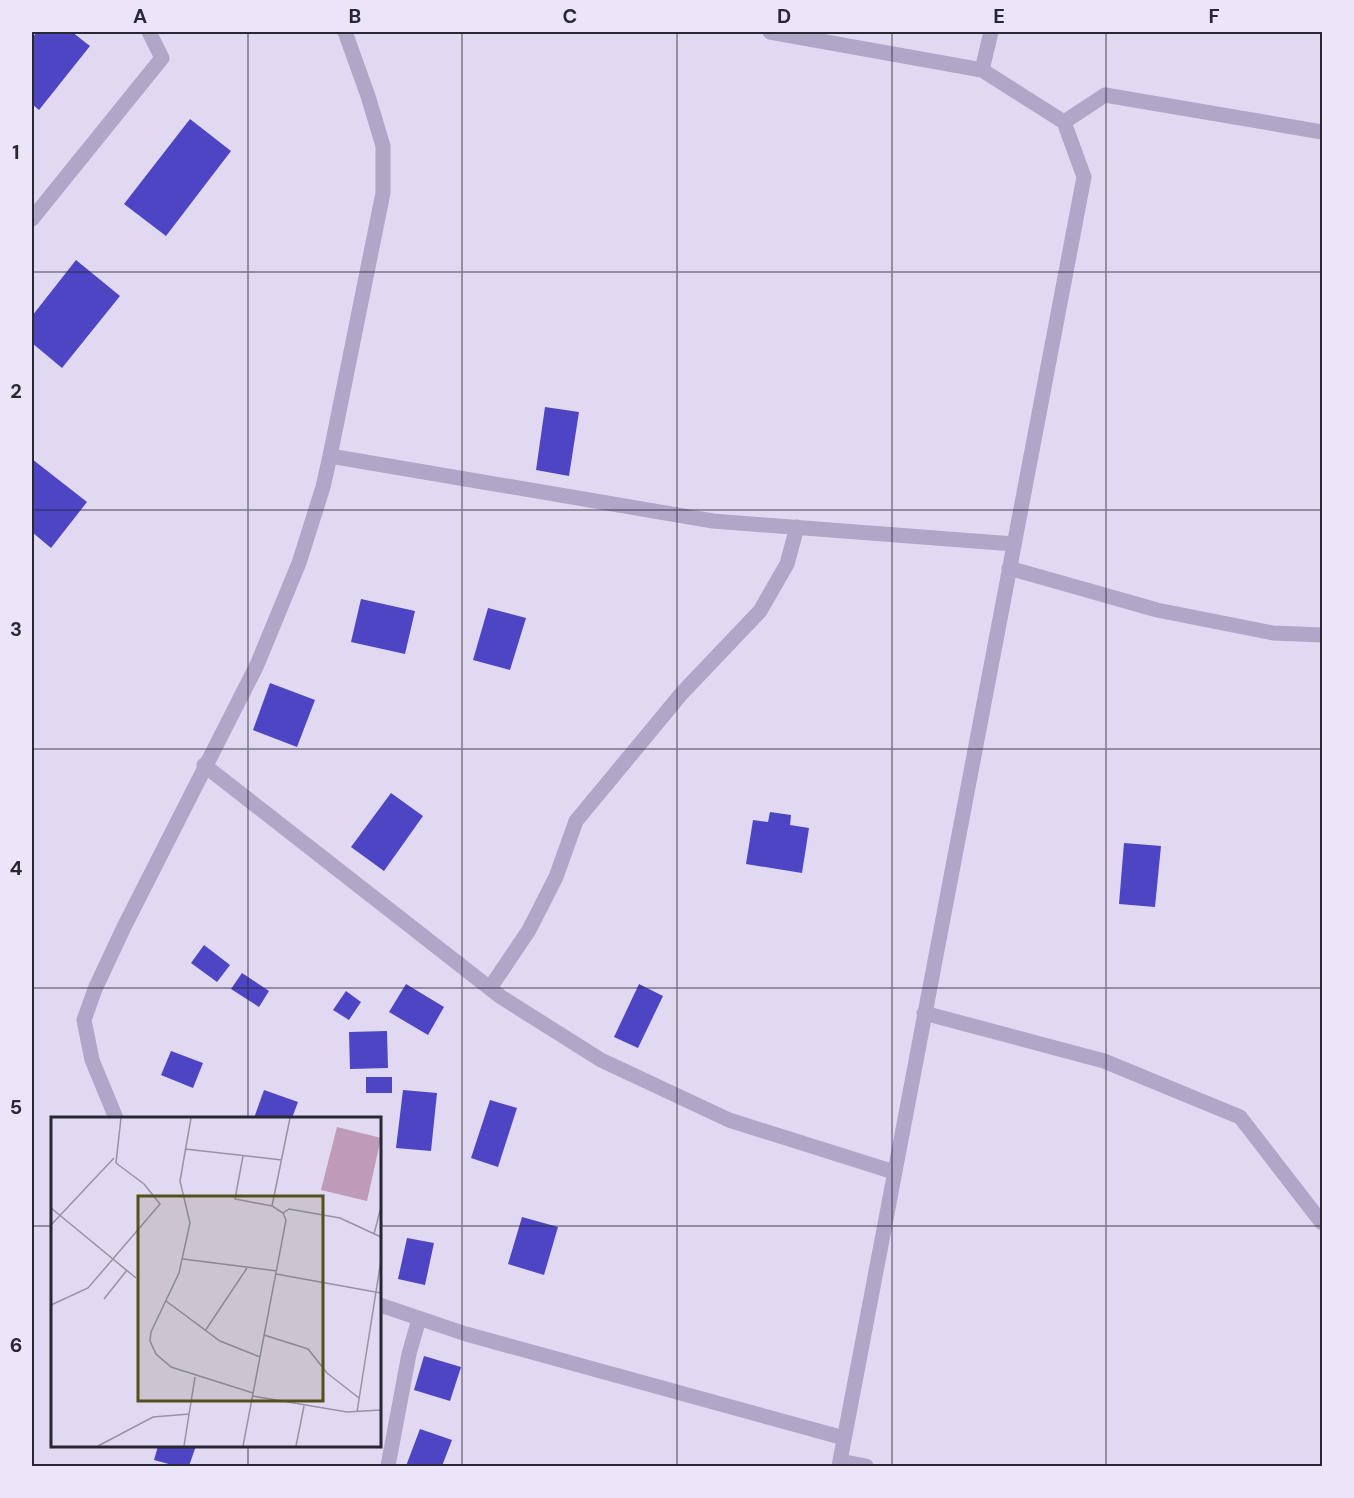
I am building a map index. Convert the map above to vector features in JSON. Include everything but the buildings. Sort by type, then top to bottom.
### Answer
[{"type":"street","points":[[32,219],[162,58],[149,32]]},
{"type":"street","points":[[115,1117],[92,1060],[84,1020],[95,989],[124,927],[204,765],[257,665],[299,563],[323,487],[330,456],[383,193],[383,146],[345,32]]},
{"type":"street","points":[[770,32],[982,70],[1064,122],[1084,177],[839,1464],[866,1467]]},
{"type":"street","points":[[982,70],[991,32]]},
{"type":"street","points":[[1064,122],[1105,95],[1323,132]]},
{"type":"street","points":[[330,456],[713,521],[1014,544]]},
{"type":"street","points":[[490,988],[534,919],[556,877],[576,821],[682,693],[760,611],[787,564],[797,527]]},
{"type":"street","points":[[1009,568],[1157,610],[1273,633],[1323,635]]},
{"type":"street","points":[[204,765],[490,988],[601,1060],[729,1120],[894,1172]]},
{"type":"street","points":[[924,1013],[1104,1061],[1240,1117],[1323,1223]]},
{"type":"street","points":[[381,1305],[466,1334],[844,1438]]},
{"type":"street","points":[[388,1467],[418,1319]]}]
